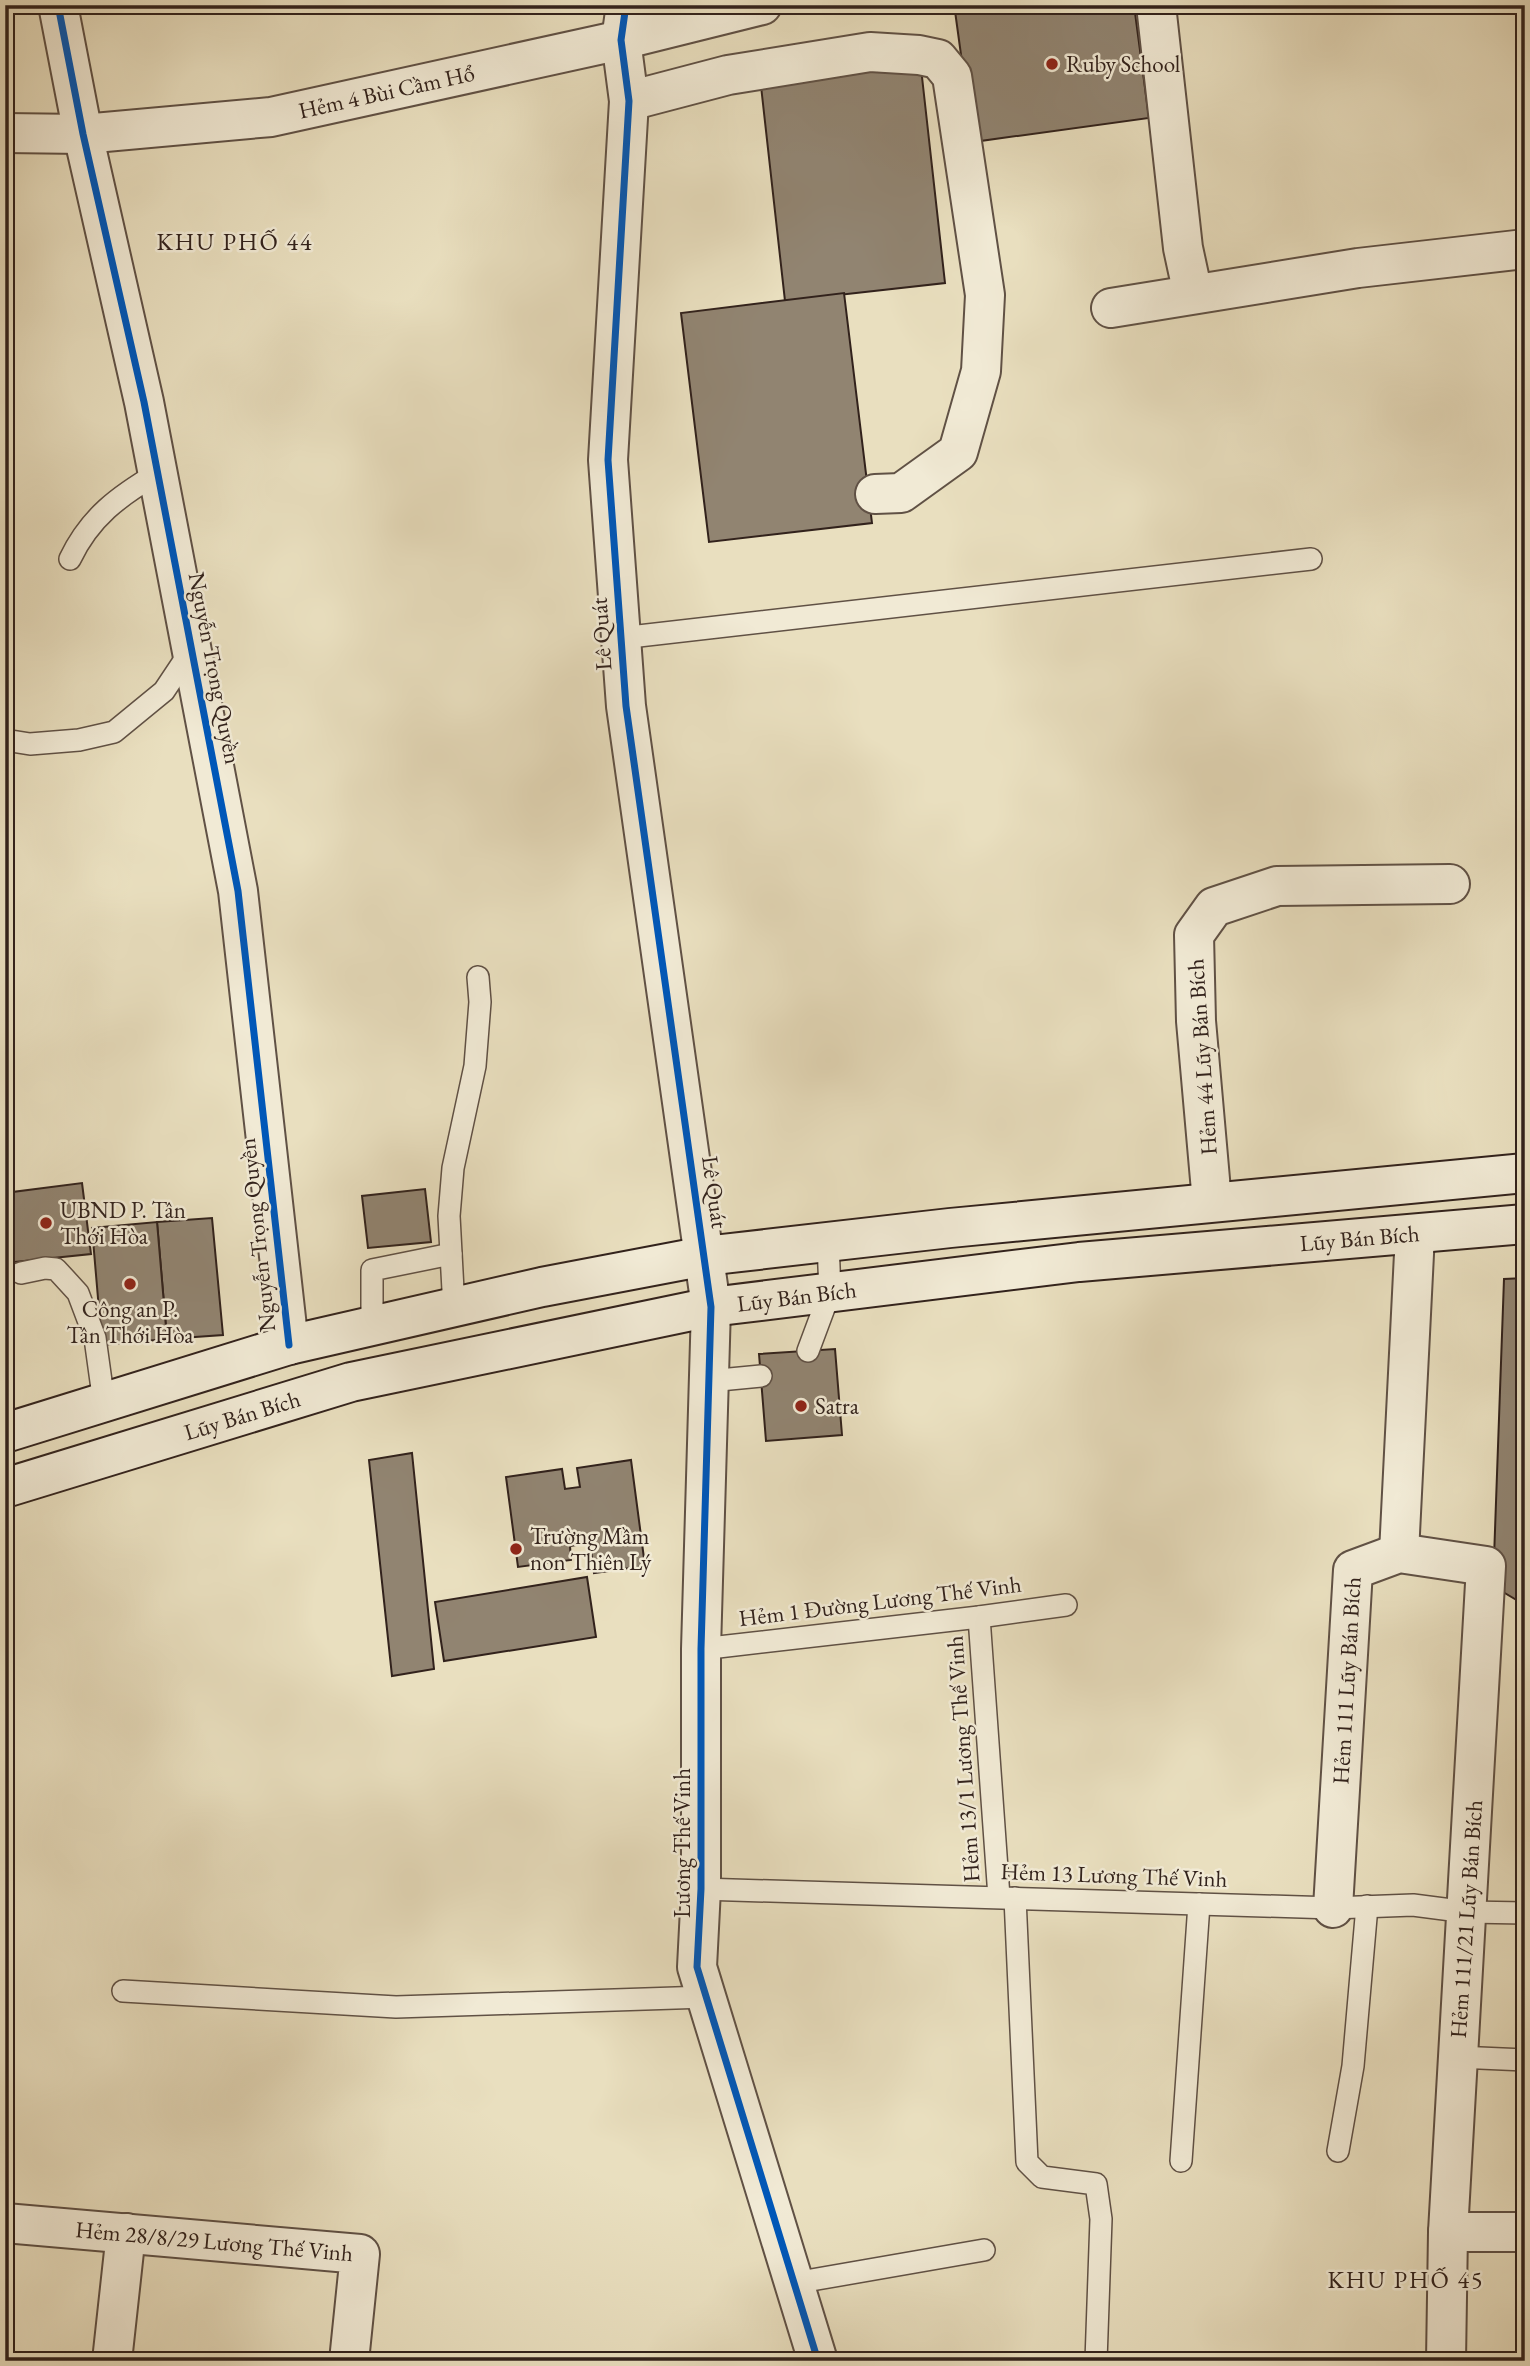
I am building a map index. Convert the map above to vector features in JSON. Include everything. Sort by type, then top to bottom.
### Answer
[{"type":"street","name":"Nguyễn Trọng Quyền","points":[[58,5],[83,134],[144,402],[238,891],[289,1345]]},
{"type":"street","name":"Hẻm 4 Bùi Cầm Hổ","points":[[5,133],[83,134],[271,117],[623,22],[762,5]]},
{"type":"street","points":[[1156,5],[1183,248],[1191,285],[1203,292]]},
{"type":"street","name":"Lê Quát","points":[[623,22],[629,101],[608,460],[626,706],[711,1307]]},
{"type":"street","points":[[629,101],[728,75],[870,52],[919,55],[938,60],[952,76],[985,295],[981,371],[958,452],[901,493],[875,494]]},
{"type":"street","points":[[1111,308],[1358,268],[1525,249]]},
{"type":"street","name":"Hẻm 44 Lũy Bán Bích","points":[[1212,1202],[1196,1021],[1194,935],[1214,907],[1276,886],[1450,884]]},
{"type":"street","points":[[5,1433],[289,1345],[542,1287],[705,1256],[1525,1172]]},
{"type":"street","name":"Lũy Bán Bích","points":[[5,1488],[351,1382],[711,1307],[1079,1262],[1525,1224]]},
{"type":"street","points":[[1399,1553],[1415,1234]]},
{"type":"street","name":"Lương Thế Vinh","points":[[711,1307],[701,1648],[701,1889],[698,1967],[818,2361]]},
{"type":"street","name":"Hẻm 111 Lũy Bán Bích","points":[[1350,1907],[1353,1570],[1399,1553]]},
{"type":"street","name":"Hẻm 111/21 Lũy Bán Bích","points":[[1399,1553],[1486,1566],[1448,2232],[1446,2361]]},
{"type":"street","name":"Hẻm 28/8/29 Lương Thế Vinh","points":[[5,2223],[360,2255],[349,2361]]},
{"type":"street","points":[[1448,2232],[1525,2232]]},
{"type":"street","points":[[112,2361],[126,2233]]},
{"type":"lane","points":[[70,559],[92,523],[121,495],[158,474]]},
{"type":"lane","points":[[621,638],[1311,559]]},
{"type":"lane","points":[[5,740],[30,744],[79,740],[114,732],[164,691],[192,649]]},
{"type":"lane","points":[[454,1309],[449,1216],[452,1180],[475,1066],[480,1002],[478,976]]},
{"type":"lane","points":[[808,1351],[830,1292],[828,1242]]},
{"type":"lane","points":[[372,1327],[372,1270],[451,1254]]},
{"type":"lane","points":[[20,1273],[45,1268],[57,1269],[78,1293],[96,1338],[104,1403]]},
{"type":"lane","points":[[709,1381],[761,1376]]},
{"type":"lane","name":"Hẻm 1 Đường Lương Thế Vinh","points":[[701,1648],[1066,1605]]},
{"type":"lane","name":"Hẻm 13/1 Lương Thế Vinh","points":[[979,1617],[1007,1898],[1027,2162],[1042,2176],[1096,2184],[1101,2219],[1096,2361]]},
{"type":"lane","name":"Hẻm 13 Lương Thế Vinh","points":[[701,1889],[1199,1904],[1350,1907],[1413,1905],[1467,1912],[1525,1913]]},
{"type":"lane","points":[[1181,2161],[1199,1904]]},
{"type":"lane","points":[[1338,2151],[1353,2066],[1350,1907]]},
{"type":"lane","points":[[123,1991],[396,2007],[706,1997]]},
{"type":"lane","points":[[1457,2057],[1525,2060]]},
{"type":"lane","points":[[794,2283],[984,2250]]},
{"type":"building","name":"Ruby School","points":[[997,5],[1134,5],[1149,118],[973,142],[955,11]]},
{"type":"building","points":[[920,59],[945,283],[785,301],[760,77]]},
{"type":"building","points":[[844,293],[872,523],[709,542],[681,313]]},
{"type":"building","name":"UBND P. Tân Thới Hòa","points":[[82,1183],[91,1254],[5,1263],[5,1193]]},
{"type":"building","points":[[425,1189],[431,1242],[368,1248],[362,1196]]},
{"type":"building","points":[[212,1218],[223,1335],[167,1339],[157,1222]]},
{"type":"building","name":"Công an P. Tân Thới Hòa","points":[[157,1222],[167,1339],[102,1345],[92,1228]]},
{"type":"building","points":[[1525,1278],[1525,1605],[1493,1586],[1504,1279]]},
{"type":"building","name":"Satra","points":[[835,1349],[842,1435],[766,1441],[759,1354]]},
{"type":"building","points":[[412,1453],[434,1669],[392,1676],[369,1460]]},
{"type":"building","points":[[631,1460],[645,1566],[594,1573],[590,1543],[570,1546],[571,1560],[518,1567],[506,1477],[562,1469],[565,1489],[580,1487],[577,1468]]},
{"type":"building","points":[[587,1577],[596,1637],[444,1661],[435,1602]]},
{"type":"cycle path","points":[[58,5],[83,134],[144,402],[238,891],[289,1345]]},
{"type":"cycle path","points":[[626,5],[621,40],[629,101],[608,460],[626,706],[711,1307],[701,1649],[701,1889],[697,1967],[818,2361]]},
{"type":"place","name":"Ruby School","points":[[1052,64]]},
{"type":"place","name":"UBND P. Tân Thới Hòa","points":[[46,1223]]},
{"type":"place","name":"Công an P. Tân Thới Hòa","points":[[130,1284]]},
{"type":"place","name":"Satra","points":[[801,1406]]},
{"type":"place","name":"Trường Mầm non Thiên Lý","points":[[516,1549]]},
{"type":"district","name":"KHU PHỐ 44","points":[[235,242]]},
{"type":"district","name":"KHU PHỐ 45","points":[[1406,2280]]}]
